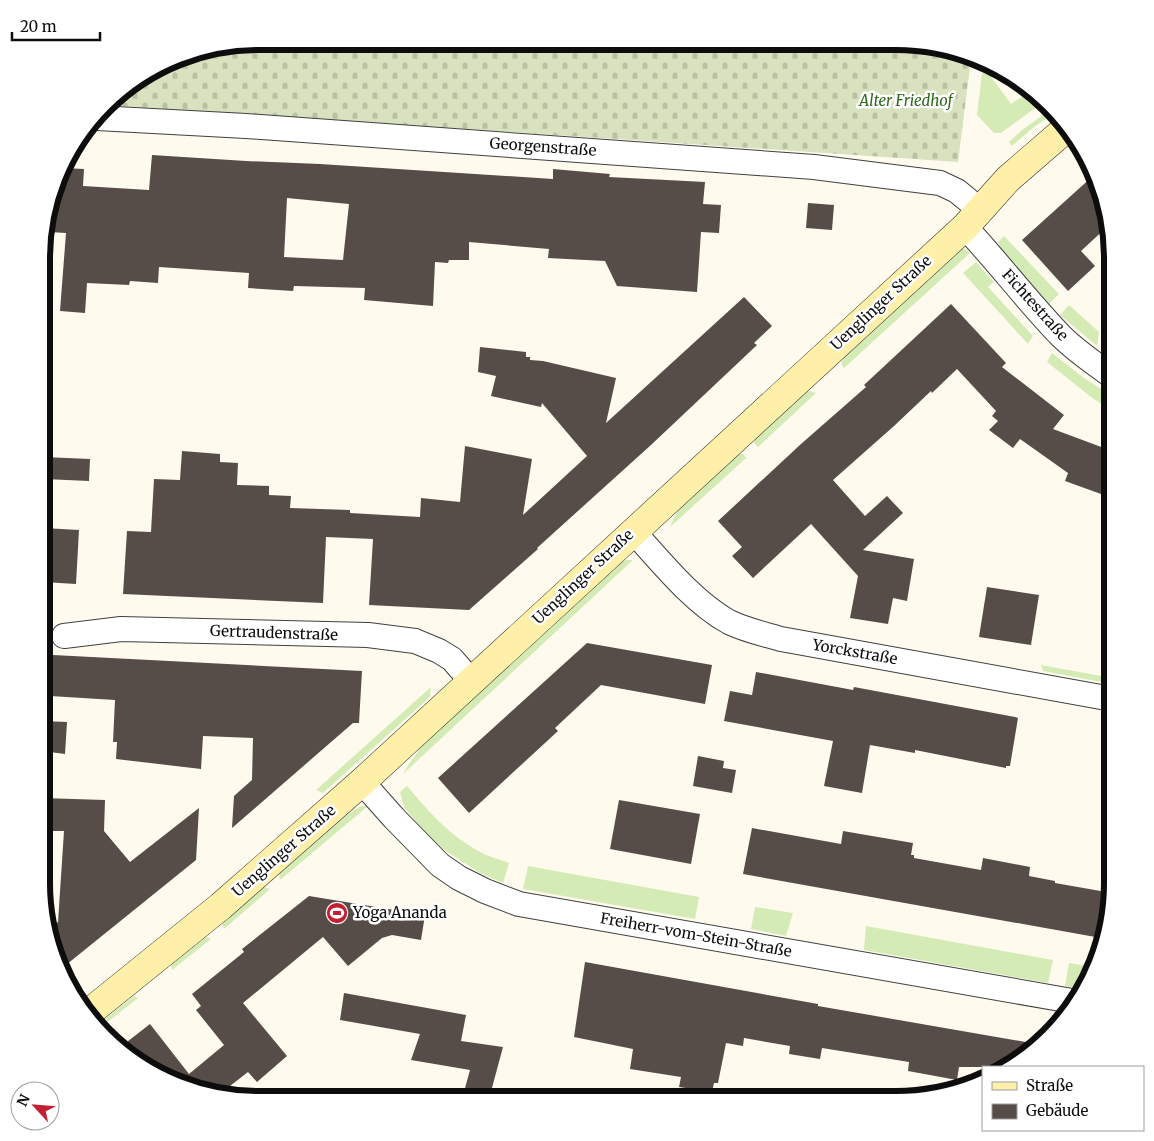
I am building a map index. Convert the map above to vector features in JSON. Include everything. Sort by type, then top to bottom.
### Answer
[{"type":"main road","name":"Uenglinger Straße","points":[[93,1010],[221,906],[362,782],[972,218],[1008,179],[1062,132]]},
{"type":"street","name":"Georgenstraße","points":[[104,118],[246,126],[814,167],[940,183],[956,191],[972,218]]},
{"type":"street","name":"Fichtestraße","points":[[972,218],[984,247],[1029,301],[1062,337],[1104,370]]},
{"type":"street","name":"Yorckstraße","points":[[633,531],[671,574],[694,596],[729,621],[753,631],[781,639],[1104,697]]},
{"type":"street","name":"Gertraudenstraße","points":[[64,636],[121,629],[368,636],[415,641],[439,651],[452,659],[471,681]]},
{"type":"street","name":"Freiherr-vom-Stein-Straße","points":[[362,782],[440,865],[485,892],[519,904],[1068,1000]]},
{"type":"green space","name":"Alter Friedhof","points":[[245,50],[909,50],[950,57],[970,64],[958,162],[117,106],[131,93],[166,71],[204,57]]},
{"type":"green space","points":[[982,73],[989,74],[1011,104],[1025,95],[1038,106],[1001,133],[994,133],[977,115]]},
{"type":"green space","points":[[1045,113],[1048,117],[1012,146],[1009,142]]},
{"type":"green space","points":[[1004,236],[1059,294],[1049,304],[1003,254],[998,242]]},
{"type":"green space","points":[[962,248],[970,253],[844,368],[841,364],[844,356]]},
{"type":"green space","points":[[976,262],[994,282],[988,287],[1033,336],[1028,344],[963,273]]},
{"type":"green space","points":[[1069,305],[1099,332],[1097,346],[1060,315]]},
{"type":"green space","points":[[1052,353],[1104,391],[1104,406],[1091,397],[1047,362]]},
{"type":"green space","points":[[810,391],[816,393],[758,447],[754,443],[756,437],[803,393]]},
{"type":"green space","points":[[738,453],[743,454],[746,458],[670,527],[679,507]]},
{"type":"green space","points":[[626,560],[633,560],[403,774],[422,746],[614,567]]},
{"type":"green space","points":[[1041,665],[1104,677],[1104,682],[1043,671]]},
{"type":"green space","points":[[431,687],[430,697],[323,793],[316,790]]},
{"type":"green space","points":[[407,786],[431,814],[449,831],[483,854],[509,863],[503,883],[480,873],[443,849],[424,831],[404,807],[400,792]]},
{"type":"green space","points":[[361,806],[368,806],[280,880],[280,873],[348,814]]},
{"type":"green space","points":[[528,866],[699,897],[695,919],[523,889]]},
{"type":"green space","points":[[264,887],[270,889],[224,929],[222,924]]},
{"type":"green space","points":[[755,907],[793,913],[786,936],[751,929]]},
{"type":"green space","points":[[866,926],[1053,960],[1048,983],[864,950]]},
{"type":"green space","points":[[206,937],[211,939],[172,970],[171,965]]},
{"type":"green space","points":[[1069,963],[1086,966],[1075,988],[1065,986]]},
{"type":"green space","points":[[134,996],[138,998],[105,1024],[103,1021]]},
{"type":"building","points":[[152,155],[553,179],[553,169],[610,174],[609,177],[705,182],[703,204],[721,205],[719,233],[701,232],[697,292],[617,286],[605,261],[548,258],[549,249],[469,242],[469,260],[449,260],[448,263],[435,262],[433,306],[364,300],[365,288],[294,286],[293,291],[248,288],[249,273],[159,267],[158,283],[130,281],[129,285],[87,283],[85,313],[60,311],[66,233],[52,232],[54,218],[61,191],[70,168],[84,169],[83,186],[149,190]],"holes":[[[287,198],[349,204],[343,260],[284,257]]]},
{"type":"building","points":[[1088,180],[1097,204],[1102,231],[1081,251],[1095,266],[1068,291],[1022,240]]},
{"type":"building","points":[[808,203],[834,205],[832,230],[806,228]]},
{"type":"building","points":[[744,297],[772,326],[754,343],[757,345],[538,549],[469,610],[369,605],[373,539],[326,537],[323,603],[123,594],[127,531],[151,532],[154,479],[180,480],[182,451],[220,454],[220,462],[238,463],[237,485],[269,486],[269,495],[291,496],[290,508],[350,510],[350,513],[420,517],[421,498],[460,502],[465,446],[532,459],[523,515],[587,456],[542,403],[541,407],[491,396],[496,376],[478,372],[480,347],[526,352],[526,357],[530,357],[530,360],[543,361],[616,378],[606,423]]},
{"type":"building","points":[[951,304],[1006,363],[1002,367],[1064,415],[1053,429],[1104,448],[1104,495],[1065,481],[1068,473],[1020,439],[1013,448],[989,430],[998,421],[992,416],[996,411],[957,369],[833,480],[865,516],[887,496],[903,513],[863,550],[914,559],[907,601],[893,598],[888,624],[850,618],[858,576],[811,524],[753,578],[732,556],[742,547],[718,521],[866,387],[864,385]]},
{"type":"building","points":[[50,457],[90,459],[89,481],[50,479]]},
{"type":"building","points":[[50,528],[79,530],[76,584],[50,582]]},
{"type":"building","points":[[987,587],[1039,595],[1031,645],[979,637]]},
{"type":"building","points":[[587,643],[712,665],[705,704],[601,685],[555,728],[558,731],[469,813],[438,778]]},
{"type":"building","points":[[53,655],[362,671],[359,723],[353,723],[232,828],[234,796],[252,780],[253,738],[203,736],[201,769],[116,759],[117,742],[113,742],[115,700],[50,696]]},
{"type":"building","points":[[756,672],[853,690],[854,687],[1018,718],[1010,766],[1006,766],[1006,768],[915,750],[915,753],[870,745],[862,793],[824,786],[833,741],[724,721],[730,691],[752,695]]},
{"type":"building","points":[[50,721],[67,722],[65,754],[50,752]]},
{"type":"building","points":[[698,756],[724,761],[723,768],[736,770],[732,793],[693,786]]},
{"type":"building","points":[[50,798],[105,800],[104,831],[130,862],[199,808],[196,860],[67,964],[54,925],[58,922],[64,831],[50,831]]},
{"type":"building","points":[[619,800],[700,814],[691,864],[610,849]]},
{"type":"building","points":[[752,828],[841,844],[843,831],[913,843],[911,855],[914,855],[914,858],[981,870],[983,858],[1030,867],[1029,876],[1055,881],[1055,883],[1104,892],[1104,896],[1097,937],[743,874]]},
{"type":"building","points":[[309,896],[425,915],[421,940],[392,935],[382,938],[348,966],[323,937],[243,1003],[287,1056],[257,1082],[248,1072],[227,1088],[204,1084],[166,1070],[126,1043],[150,1024],[189,1074],[224,1045],[196,1010],[201,1006],[192,994],[244,952],[242,949]]},
{"type":"building","points":[[585,962],[818,1004],[818,1006],[1029,1043],[995,1066],[959,1067],[957,1080],[908,1071],[909,1062],[822,1048],[820,1059],[789,1054],[790,1046],[744,1038],[743,1046],[726,1043],[718,1083],[714,1083],[712,1091],[705,1091],[679,1087],[681,1077],[630,1069],[633,1049],[574,1037]]},
{"type":"building","points":[[344,993],[466,1015],[461,1041],[503,1047],[491,1091],[464,1091],[470,1070],[411,1060],[420,1034],[340,1020]]},
{"type":"place","name":"Yoga Ananda","points":[[337,913]]}]
